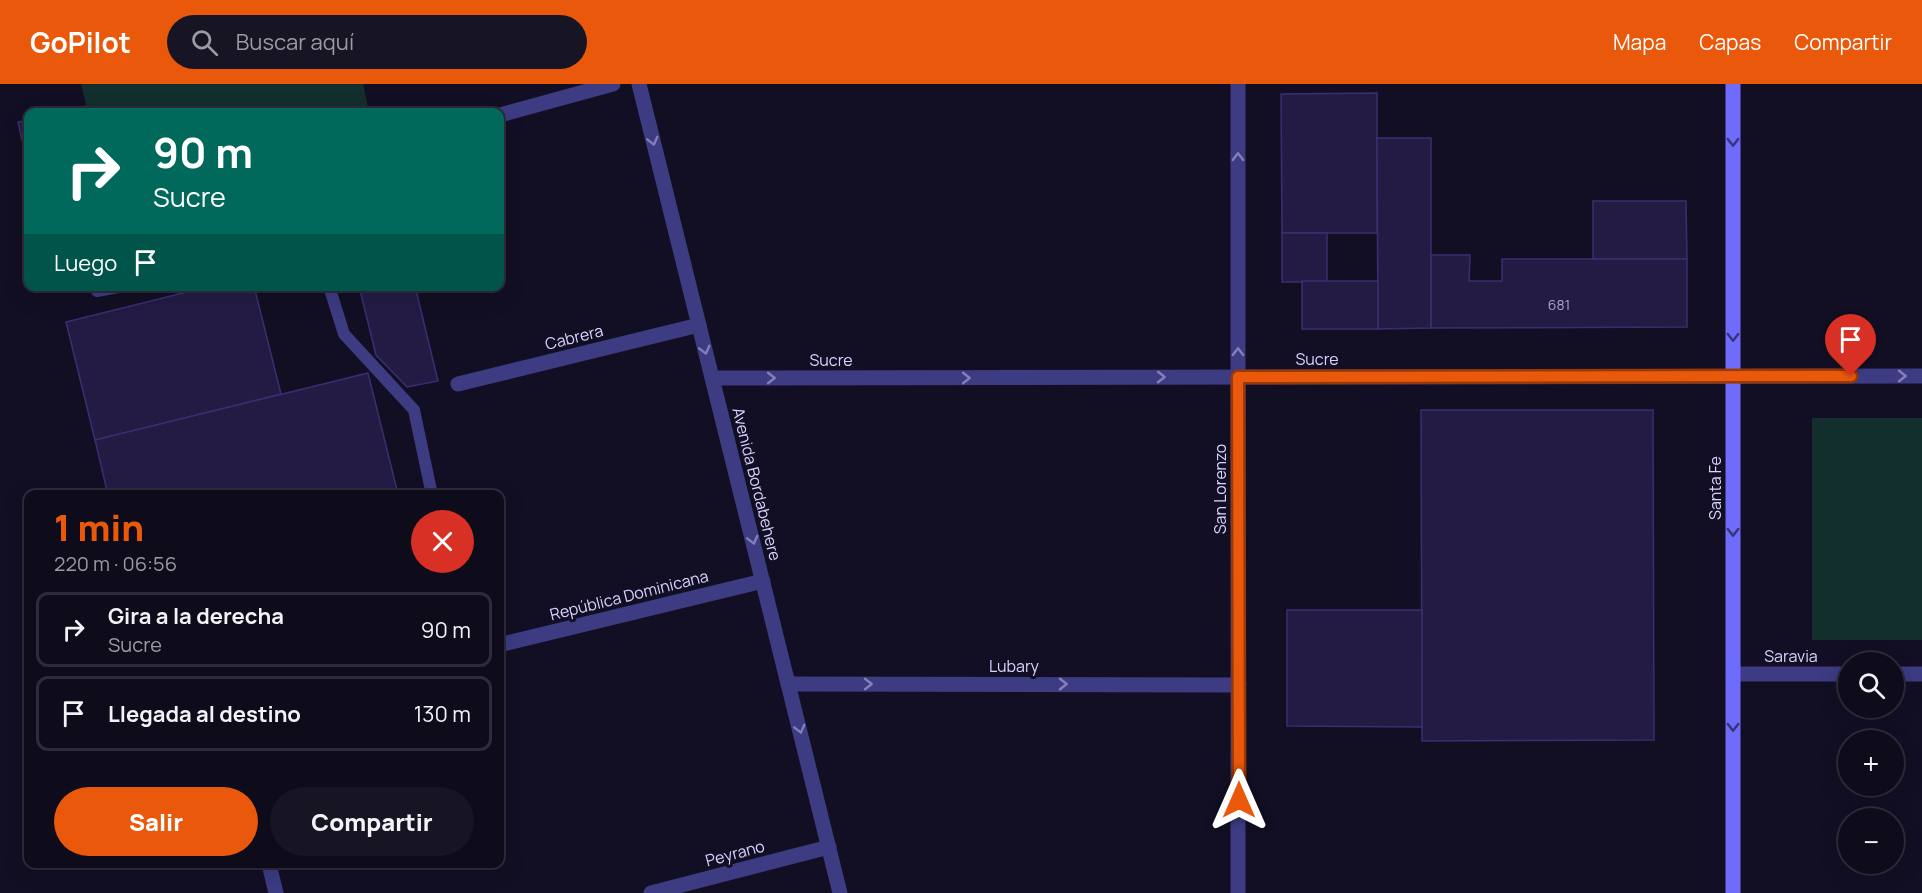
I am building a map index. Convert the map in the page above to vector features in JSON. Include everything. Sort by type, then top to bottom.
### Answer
[{"type":"main road","name":"Santa Fe","points":[[1733,84],[1733,893]]},
{"type":"street","points":[[504,114],[613,84]]},
{"type":"street","name":"Avenida Bordabehere","points":[[639,84],[840,893]]},
{"type":"street","name":"San Lorenzo","points":[[1238,84],[1239,893]]},
{"type":"street","name":"Cabrera","points":[[458,384],[699,325]]},
{"type":"street","name":"Sucre","points":[[712,378],[1922,376]]},
{"type":"street","name":"República Dominicana","points":[[504,644],[763,581]]},
{"type":"street","name":"Saravia","points":[[1733,674],[1838,674]]},
{"type":"street","points":[[1904,674],[1922,674]]},
{"type":"street","name":"Lubary","points":[[789,684],[1239,685]]},
{"type":"street","name":"Peyrano","points":[[651,893],[829,847]]},
{"type":"street","points":[[270,868],[276,893]]},
{"type":"lane","points":[[331,291],[344,334],[414,410],[431,490]]},
{"type":"green space","points":[[81,84],[363,84],[368,108],[87,108]]},
{"type":"green space","points":[[1812,418],[1922,418],[1922,640],[1812,640]]},
{"type":"building","points":[[1377,93],[1377,233],[1282,233],[1281,94]]},
{"type":"building","points":[[24,121],[24,148],[18,122]]},
{"type":"building","points":[[1377,138],[1431,138],[1431,328],[1378,329]]},
{"type":"building","points":[[1593,201],[1686,201],[1687,259],[1593,259]]},
{"type":"building","points":[[1282,233],[1327,233],[1327,282],[1282,282]]},
{"type":"building","points":[[1431,255],[1470,255],[1469,281],[1502,281],[1502,259],[1687,259],[1687,327],[1431,328]]},
{"type":"building","points":[[1302,281],[1378,281],[1378,329],[1302,329]]},
{"type":"building","points":[[191,291],[255,291],[281,394],[95,440],[66,322]]},
{"type":"building","points":[[360,291],[416,291],[438,381],[407,387],[376,355]]},
{"type":"building","points":[[368,373],[397,490],[107,490],[95,440]]},
{"type":"building","points":[[1421,410],[1653,410],[1654,740],[1422,741]]},
{"type":"building","points":[[1287,610],[1422,610],[1422,727],[1287,726]]},
{"type":"route","points":[[1239,800],[1238,377],[1851,376]]}]
